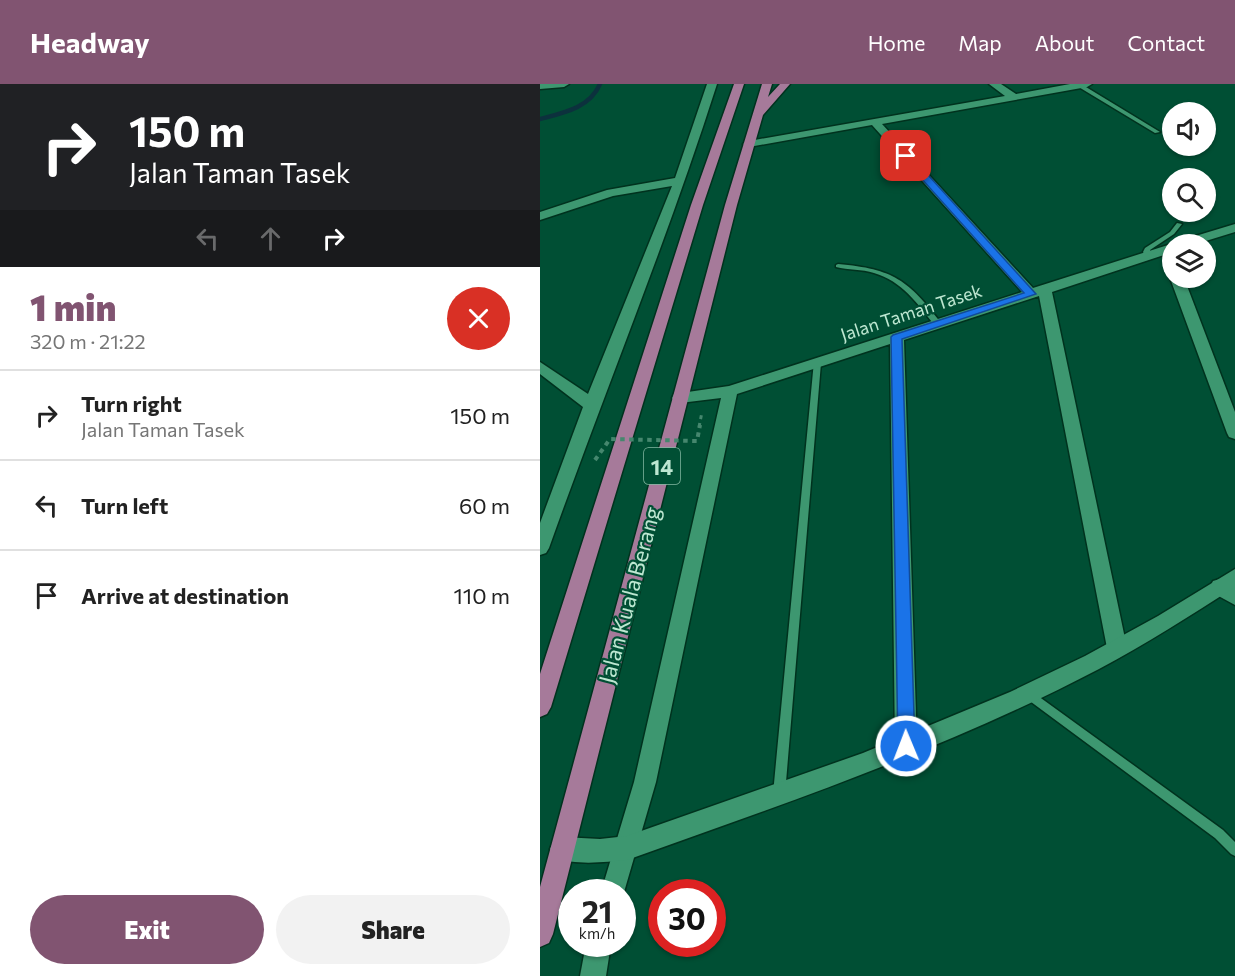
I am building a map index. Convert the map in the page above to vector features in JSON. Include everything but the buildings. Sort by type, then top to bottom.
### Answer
[{"type":"highway","name":"14","points":[[540,707],[697,205],[739,84]]},
{"type":"highway","name":"Jalan Kuala Berang","points":[[540,934],[680,398],[767,84]]},
{"type":"highway","points":[[757,117],[785,84]]},
{"type":"street","points":[[540,86],[562,84]]},
{"type":"street","points":[[540,548],[592,405],[680,181],[712,84]]},
{"type":"street","points":[[994,84],[1014,97]]},
{"type":"street","points":[[749,144],[1083,85]]},
{"type":"street","points":[[875,122],[1038,292],[1117,648]]},
{"type":"street","points":[[540,216],[611,194],[680,181]]},
{"type":"street","points":[[1216,234],[1235,228]]},
{"type":"street","name":"Jalan Taman Tasek","points":[[680,398],[730,391],[1148,256],[1162,253]]},
{"type":"street","points":[[1181,288],[1235,433]]},
{"type":"street","points":[[897,337],[906,746]]},
{"type":"street","points":[[540,367],[592,405]]},
{"type":"street","points":[[617,879],[645,782],[730,391]]},
{"type":"street","points":[[562,849],[600,851],[627,848],[778,795],[906,746],[1027,693],[1230,587]]},
{"type":"street","points":[[593,976],[597,957]]},
{"type":"lane","points":[[1083,85],[1156,132]]},
{"type":"lane","points":[[1148,256],[1147,249],[1172,233],[1179,224]]},
{"type":"lane","points":[[838,266],[869,270],[898,279],[907,286],[938,324]]},
{"type":"lane","points":[[778,795],[817,363]]},
{"type":"lane","points":[[1027,693],[1219,834],[1235,850]]},
{"type":"path","points":[[595,460],[610,439],[697,441],[702,412]]},
{"type":"waterway","points":[[540,119],[566,112],[583,104],[590,99],[600,84]]},
{"type":"route","points":[[906,156],[1031,294],[897,337],[906,746]]}]
